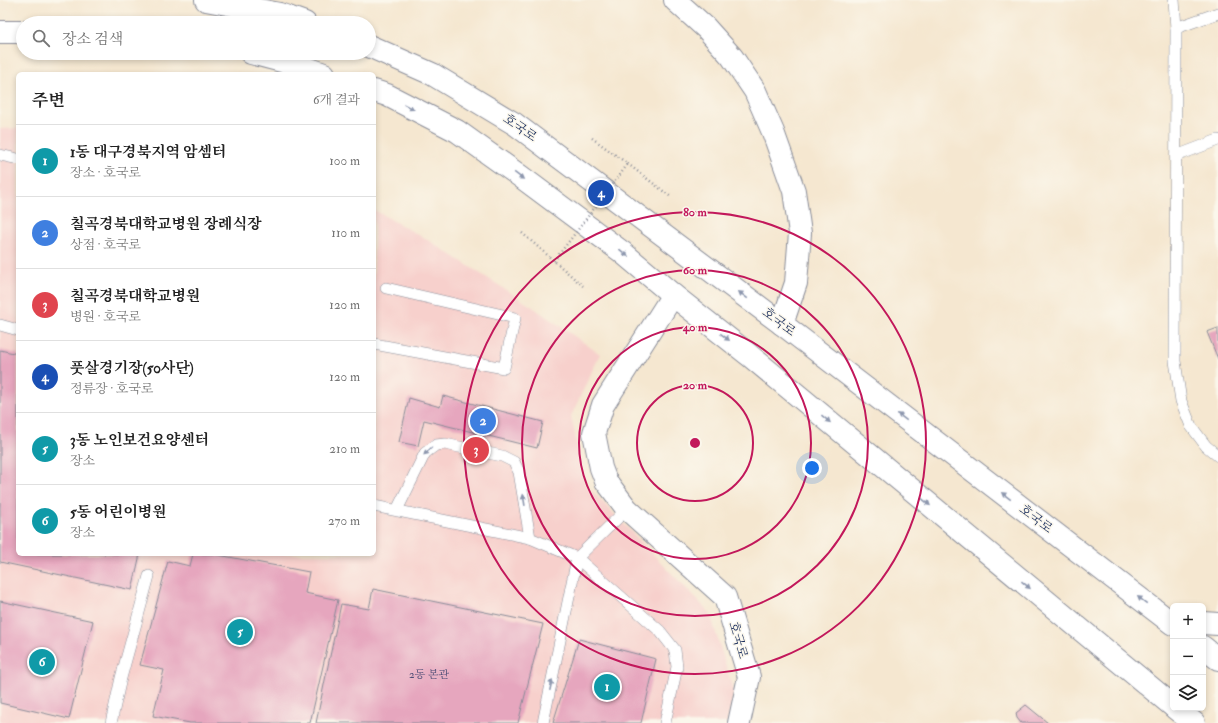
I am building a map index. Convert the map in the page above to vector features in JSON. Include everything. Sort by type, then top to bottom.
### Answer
[{"type":"main road","points":[[206,0],[285,16]]},
{"type":"main road","points":[[676,0],[706,28],[732,57],[755,91],[774,132],[794,191],[800,233],[796,283],[782,324]]},
{"type":"main road","points":[[0,32],[16,32]]},
{"type":"main road","name":"호국로","points":[[376,49],[432,74],[516,124],[782,324],[1170,620]]},
{"type":"main road","points":[[278,60],[318,72]]},
{"type":"main road","points":[[376,92],[386,95],[457,131],[622,252],[673,295],[755,360],[1170,704]]},
{"type":"main road","name":"호국로","points":[[673,295],[603,405],[594,433],[600,468],[606,481],[627,509],[726,597],[749,677],[739,723]]},
{"type":"main road","points":[[1206,623],[1218,624]]},
{"type":"main road","points":[[1206,649],[1218,659]]},
{"type":"main road","points":[[1179,711],[1194,723]]},
{"type":"lane","points":[[1174,0],[1176,28],[1175,361],[1181,401],[1191,426],[1206,446],[1218,456]]},
{"type":"lane","points":[[1176,28],[1218,13]]},
{"type":"lane","points":[[1176,156],[1218,140]]},
{"type":"lane","points":[[0,156],[16,159]]},
{"type":"lane","points":[[376,344],[504,368],[514,325],[515,318],[386,288]]},
{"type":"lane","points":[[0,325],[16,329]]},
{"type":"lane","points":[[397,510],[425,453],[436,445],[446,444],[502,456],[514,462],[520,472],[530,538]]},
{"type":"lane","points":[[376,506],[530,538],[577,558],[660,631],[674,650],[677,667],[664,723]]},
{"type":"lane","points":[[543,723],[577,558],[627,509]]},
{"type":"lane","points":[[111,723],[121,678],[149,576]]},
{"type":"path","points":[[592,138],[671,197]]},
{"type":"path","points":[[554,261],[628,164]]},
{"type":"path","points":[[522,233],[583,286]]},
{"type":"shaded area","points":[[16,128],[16,556],[376,556],[376,211],[431,242],[531,306],[600,354],[571,416],[585,484],[710,613],[734,693],[727,723],[0,723],[0,129]]},
{"type":"building","points":[[1218,328],[1218,359],[1207,332]]},
{"type":"building","points":[[0,350],[16,354],[16,556],[140,556],[132,590],[0,562]]},
{"type":"building","points":[[443,396],[543,422],[537,448],[424,420],[418,446],[399,442],[409,398],[440,407]]},
{"type":"building","points":[[192,556],[224,556],[309,572],[305,593],[338,600],[310,723],[190,723],[153,716],[164,670],[140,665],[168,561],[190,566]]},
{"type":"building","points":[[373,589],[543,624],[518,723],[316,723],[341,604],[369,609]]},
{"type":"building","points":[[0,601],[93,621],[69,719],[0,703]]},
{"type":"building","points":[[579,639],[656,659],[641,723],[553,723]]},
{"type":"building","points":[[1026,705],[1048,723],[1021,723],[1017,718],[1016,713]]},
{"type":"place","name":"풋살경기장(50사단)","points":[[601,193]]},
{"type":"place","name":"칠곡경북대학교병원 장례식장","points":[[483,421]]},
{"type":"place","name":"칠곡경북대학교병원","points":[[476,450]]},
{"type":"place","name":"3동 노인보건요양센터","points":[[240,632]]},
{"type":"place","name":"5동 어린이병원","points":[[42,662]]},
{"type":"place","name":"1동 대구경북지역 암셈터","points":[[607,687]]}]
